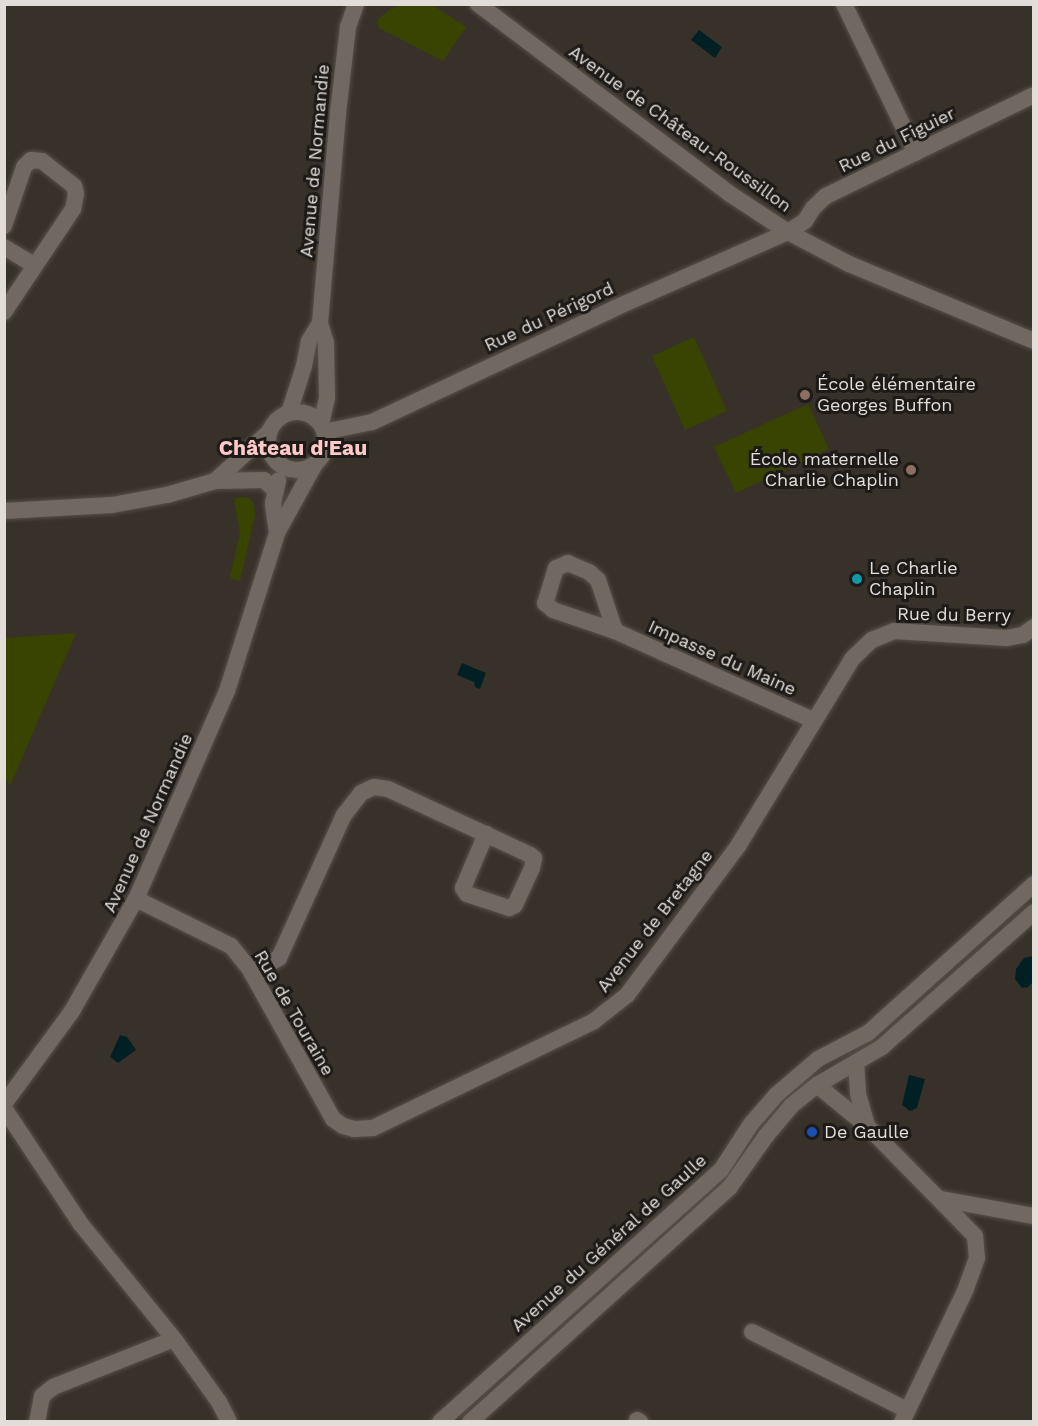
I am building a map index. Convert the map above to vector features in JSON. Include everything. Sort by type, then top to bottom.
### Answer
[{"type":"street","name":"Avenue de Normandie","points":[[4,1106],[72,1011],[136,899],[227,691],[277,533],[325,449],[323,428],[327,397],[326,343],[320,323],[348,27],[356,4]]},
{"type":"street","name":"Avenue de Château-Roussillon","points":[[478,4],[730,194],[788,232],[849,264],[1034,341]]},
{"type":"street","points":[[843,4],[916,153]]},
{"type":"street","name":"Rue du Figuier","points":[[788,232],[805,221],[813,208],[826,196],[1034,95]]},
{"type":"street","points":[[4,226],[24,167],[31,160],[42,160],[74,186],[76,194],[74,209],[4,312]]},
{"type":"street","name":"Rue du Périgord","points":[[323,428],[372,422],[635,299],[788,232]]},
{"type":"street","points":[[4,247],[34,265]]},
{"type":"street","name":"Avenue de Normandie","points":[[268,433],[273,424],[289,413],[304,366],[309,341],[320,323]]},
{"type":"street","points":[[289,413],[307,414],[323,428]]},
{"type":"street","points":[[268,433],[270,453],[282,466],[299,470],[315,464]]},
{"type":"street","points":[[215,481],[268,433]]},
{"type":"street","points":[[4,511],[112,505],[166,495],[215,481],[270,486],[282,466]]},
{"type":"street","name":"Avenue de Normandie","points":[[270,486],[277,533]]},
{"type":"street","name":"Impasse du Maine","points":[[615,632],[598,580],[589,572],[568,563],[556,568],[545,603],[553,610],[615,632],[813,720]]},
{"type":"street","name":"Rue du Berry","points":[[872,640],[894,631],[1007,638],[1023,635],[1034,627]]},
{"type":"street","name":"Avenue de Bretagne","points":[[343,1126],[373,1128],[594,1021],[610,1011],[627,995],[738,846],[852,659],[872,640]]},
{"type":"street","points":[[252,973],[279,958],[344,815],[362,793],[374,788],[388,789],[486,834],[534,858],[532,868],[515,905],[509,908],[467,894],[463,888],[486,834]]},
{"type":"street","name":"Avenue du Général de Gaulle","points":[[440,1422],[721,1170],[751,1124],[769,1102],[818,1059],[868,1033],[1034,884]]},
{"type":"street","name":"Rue de Touraine","points":[[136,899],[231,946],[252,973],[323,1104],[333,1119],[343,1126]]},
{"type":"street","points":[[470,1422],[730,1187],[765,1136],[791,1106],[817,1085],[882,1047],[1034,912]]},
{"type":"street","points":[[817,1085],[818,1059]]},
{"type":"street","points":[[856,1064],[858,1094],[867,1126]]},
{"type":"street","points":[[752,1332],[905,1416],[966,1289],[977,1258],[975,1236],[941,1199],[867,1126],[817,1085]]},
{"type":"street","points":[[4,1106],[80,1223],[174,1339],[219,1402],[229,1422]]},
{"type":"street","points":[[941,1199],[1034,1216]]},
{"type":"street","points":[[37,1422],[42,1396],[53,1387],[174,1339]]},
{"type":"green space","points":[[431,4],[466,27],[443,61],[379,28],[377,23],[379,18],[393,7]]},
{"type":"green space","points":[[694,337],[727,411],[685,430],[652,356]]},
{"type":"green space","points":[[808,404],[829,449],[736,493],[714,447]]},
{"type":"green space","points":[[249,498],[254,504],[255,515],[240,581],[230,578],[240,533],[234,499]]},
{"type":"green space","points":[[76,633],[10,786],[4,774],[5,638]]},
{"type":"water","points":[[699,30],[722,47],[715,58],[691,40]]},
{"type":"water","points":[[462,663],[486,673],[480,689],[475,687],[474,682],[457,675]]},
{"type":"water","points":[[1033,956],[1033,982],[1028,987],[1022,988],[1015,979],[1016,969],[1024,958]]},
{"type":"water","points":[[120,1035],[127,1037],[136,1050],[118,1063],[110,1057]]},
{"type":"water","points":[[909,1075],[925,1079],[917,1108],[910,1111],[902,1105]]},
{"type":"place","name":"École élémentaire Georges Buffon","points":[[805,395]]},
{"type":"place","name":"École maternelle Charlie Chaplin","points":[[911,470]]},
{"type":"place","name":"Le Charlie Chaplin","points":[[857,579]]},
{"type":"place","name":"De Gaulle","points":[[812,1132]]},
{"type":"district","name":"Château d'Eau","points":[[293,448]]}]
